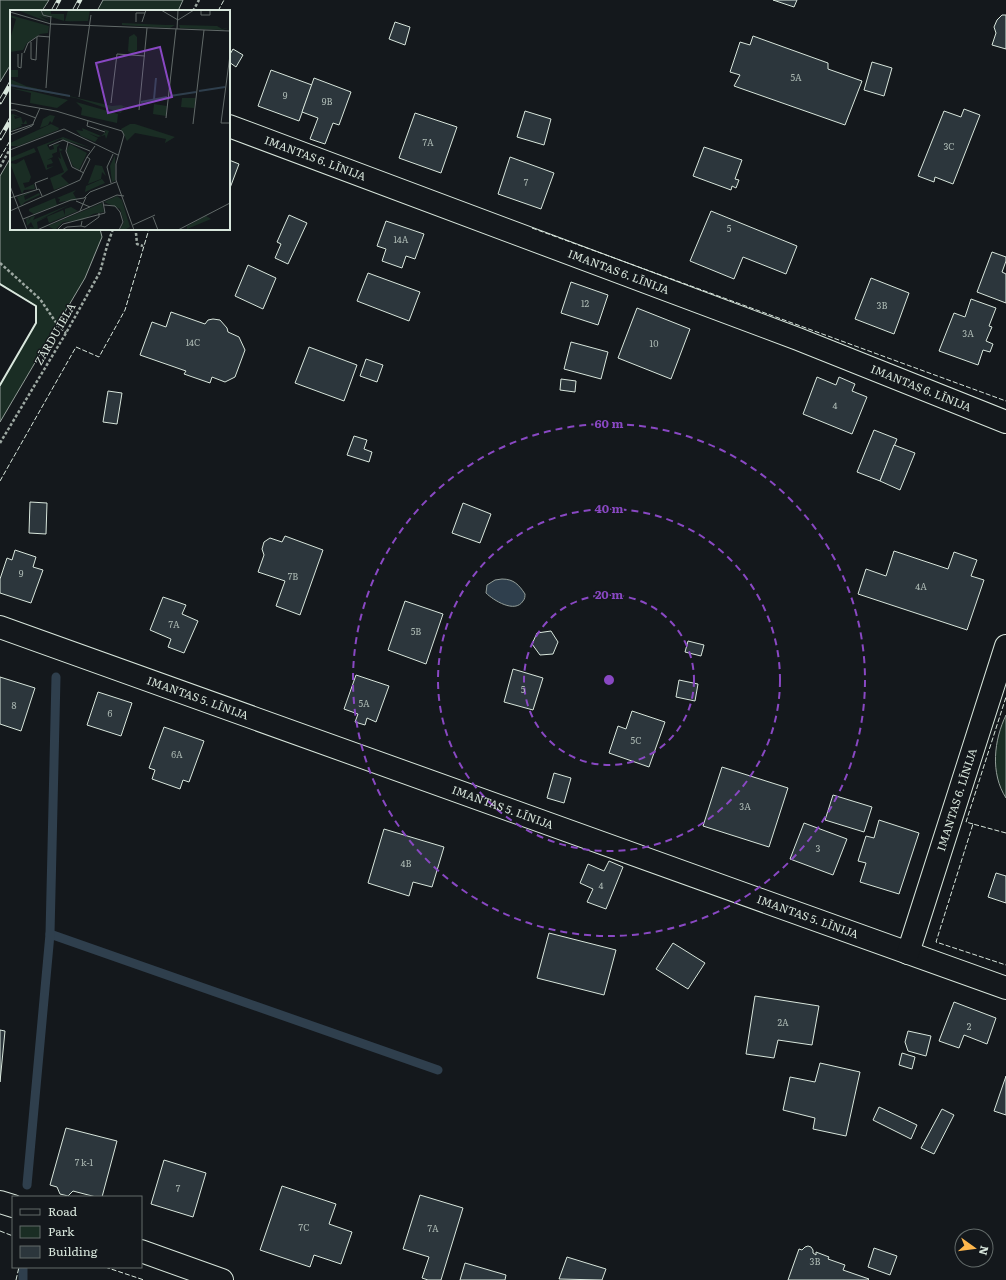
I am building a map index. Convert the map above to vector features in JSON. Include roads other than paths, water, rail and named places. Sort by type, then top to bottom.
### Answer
[{"type":"street","name":"IMANTAS 6. LĪNIJA","points":[[230,126],[798,339],[1006,422]]},
{"type":"street","name":"IMANTAS 5. LĪNIJA","points":[[0,627],[1006,988]]},
{"type":"street","name":"IMANTAS 6. LĪNIJA","points":[[908,954],[1006,646]]},
{"type":"street","points":[[0,1202],[12,1206]]},
{"type":"street","points":[[142,1251],[222,1280]]},
{"type":"water","points":[[495,580],[510,580],[516,583],[525,594],[524,599],[519,605],[510,606],[504,604],[486,593],[487,585]]},
{"type":"waterway","points":[[27,1185],[50,934],[56,677]]},
{"type":"waterway","points":[[50,934],[438,1070]]},
{"type":"waterway","points":[[23,1268],[23,1280]]},
{"type":"railway","points":[[54,10],[59,0]]},
{"type":"railway","points":[[75,10],[80,0]]},
{"type":"railway","points":[[0,102],[10,85]]},
{"type":"railway","points":[[0,138],[10,121]]}]
